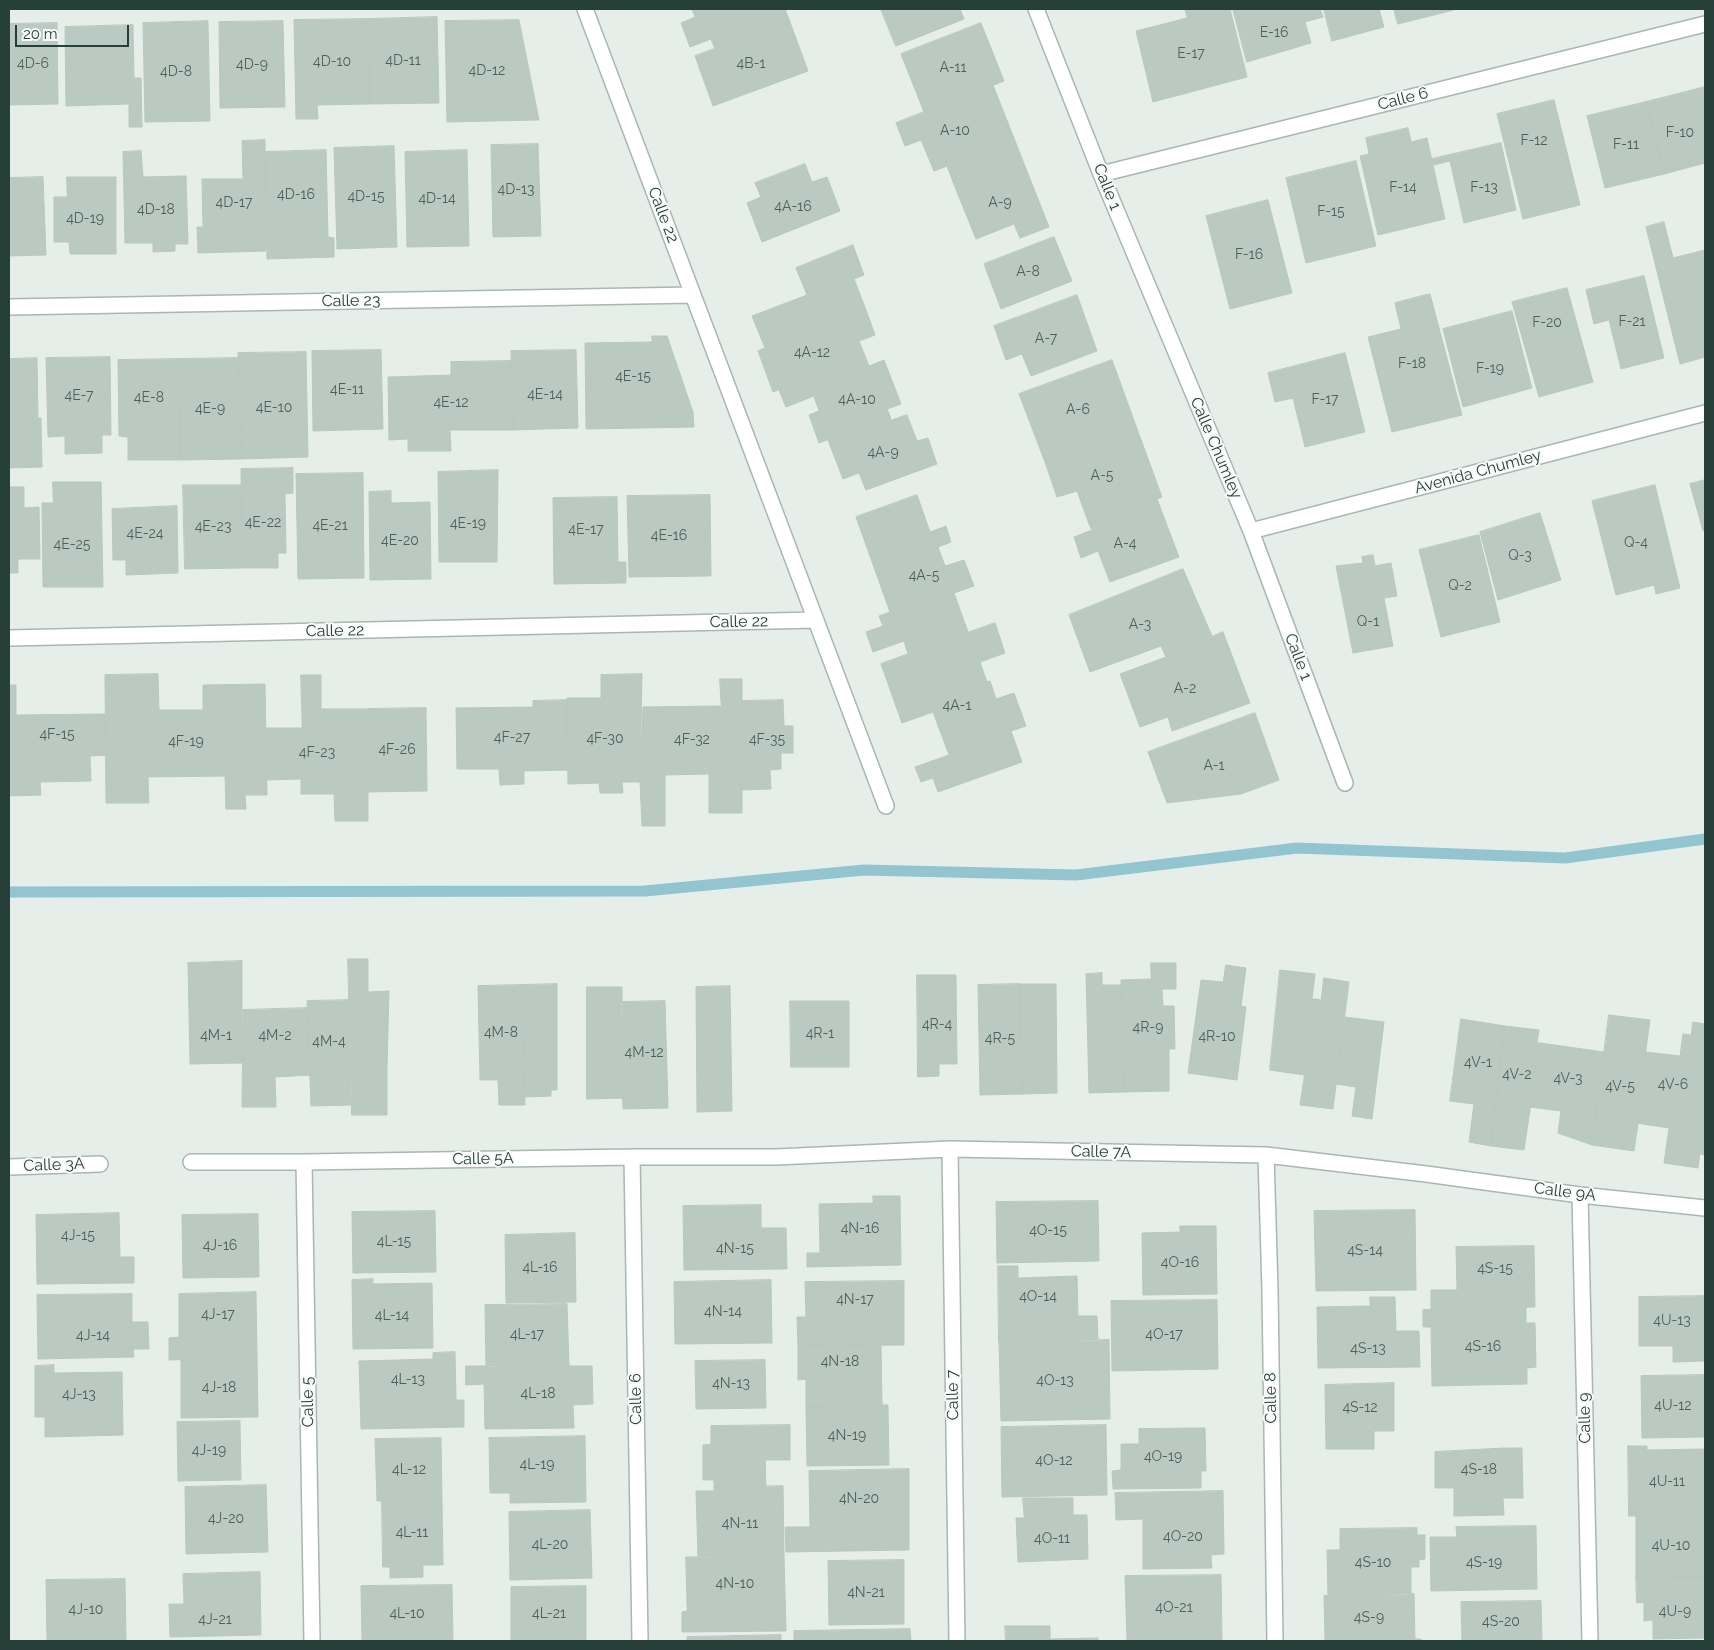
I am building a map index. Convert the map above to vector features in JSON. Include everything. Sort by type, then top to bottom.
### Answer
[{"type":"street","name":"Calle 22","points":[[9,638],[816,620],[585,9]]},
{"type":"street","name":"Calle 1","points":[[1036,9],[1101,174],[1180,364]]},
{"type":"street","name":"Calle 6","points":[[1101,174],[1705,24]]},
{"type":"street","name":"Calle 23","points":[[9,307],[694,295]]},
{"type":"street","name":"Calle Chumley","points":[[1180,364],[1251,532]]},
{"type":"street","name":"Avenida Chumley","points":[[1251,532],[1705,413]]},
{"type":"street","name":"Calle 1","points":[[1251,532],[1345,783]]},
{"type":"street","points":[[816,620],[886,806]]},
{"type":"street","name":"Calle 7A","points":[[776,1156],[950,1149],[1266,1156],[1426,1174]]},
{"type":"street","name":"Calle 7","points":[[950,1149],[957,1641]]},
{"type":"street","name":"Calle 5A","points":[[191,1162],[776,1156]]},
{"type":"street","name":"Calle 8","points":[[1266,1156],[1275,1641]]},
{"type":"street","name":"Calle 6","points":[[632,1157],[640,1641]]},
{"type":"street","name":"Calle 5","points":[[304,1162],[312,1641]]},
{"type":"street","name":"Calle 3A","points":[[9,1167],[100,1164]]},
{"type":"street","name":"Calle 9A","points":[[1426,1174],[1580,1195],[1705,1208]]},
{"type":"street","name":"Calle 9","points":[[1580,1195],[1590,1641]]},
{"type":"building","points":[[692,9],[785,9],[790,22],[715,49],[711,39],[690,47],[681,23],[695,17]]},
{"type":"building","points":[[881,9],[960,9],[964,19],[896,46]]},
{"type":"building","points":[[1185,9],[1230,9],[1247,77],[1153,102],[1136,31],[1187,18]]},
{"type":"building","points":[[1233,9],[1320,9],[1323,17],[1305,22],[1311,43],[1247,62]]},
{"type":"building","points":[[1324,9],[1379,9],[1384,27],[1332,41]]},
{"type":"building","points":[[1394,9],[1454,9],[1454,10],[1398,24]]},
{"type":"building","points":[[437,17],[439,103],[369,104],[368,19]]},
{"type":"building","points":[[368,19],[369,104],[317,105],[318,119],[296,119],[294,20]]},
{"type":"building","points":[[519,20],[539,120],[447,122],[445,21]]},
{"type":"building","points":[[208,21],[210,121],[145,122],[143,23]]},
{"type":"building","points":[[283,21],[285,107],[220,108],[219,22]]},
{"type":"building","points":[[790,22],[808,71],[713,106],[695,56]]},
{"type":"building","points":[[57,23],[58,104],[9,105],[9,24]]},
{"type":"building","points":[[981,23],[1004,81],[924,112],[901,54]]},
{"type":"building","points":[[133,25],[134,78],[141,78],[142,127],[129,127],[129,104],[66,106],[65,27]]},
{"type":"building","points":[[993,85],[1021,156],[953,182],[947,166],[934,171],[921,140],[905,146],[896,123]]},
{"type":"building","points":[[1705,87],[1705,163],[1664,174],[1646,102]]},
{"type":"building","points":[[1554,100],[1580,205],[1523,219],[1497,114]]},
{"type":"building","points":[[1646,102],[1664,174],[1605,188],[1587,116]]},
{"type":"building","points":[[1408,128],[1411,142],[1427,138],[1445,219],[1378,235],[1360,156],[1369,154],[1366,138]]},
{"type":"building","points":[[265,140],[266,251],[198,253],[197,227],[203,227],[202,179],[243,179],[242,141]]},
{"type":"building","points":[[1501,143],[1516,210],[1464,223],[1450,161],[1434,165],[1432,159]]},
{"type":"building","points":[[538,144],[541,236],[493,237],[491,145]]},
{"type":"building","points":[[394,146],[397,247],[337,249],[334,148]]},
{"type":"building","points":[[326,150],[328,237],[334,238],[334,257],[267,259],[265,152]]},
{"type":"building","points":[[467,150],[469,246],[407,247],[405,152]]},
{"type":"building","points":[[141,151],[143,177],[186,176],[188,244],[175,244],[175,251],[153,252],[153,243],[125,243],[123,152]]},
{"type":"building","points":[[1021,156],[1049,227],[1020,238],[1014,224],[976,239],[953,182]]},
{"type":"building","points":[[1356,161],[1376,246],[1306,263],[1286,178]]},
{"type":"building","points":[[805,164],[812,182],[827,177],[840,211],[762,242],[747,203],[761,197],[755,183]]},
{"type":"building","points":[[43,177],[46,255],[9,256],[9,178]]},
{"type":"building","points":[[67,177],[116,177],[116,254],[70,254],[69,242],[54,242],[54,197],[67,197]]},
{"type":"building","points":[[1268,200],[1292,293],[1230,309],[1206,216]]},
{"type":"building","points":[[1664,222],[1673,258],[1705,250],[1705,357],[1680,364],[1646,227]]},
{"type":"building","points":[[1054,237],[1072,281],[1001,309],[984,264]]},
{"type":"building","points":[[853,245],[864,275],[854,279],[866,310],[765,348],[752,316],[807,295],[796,268]]},
{"type":"building","points":[[1644,276],[1664,358],[1621,369],[1609,320],[1594,324],[1586,290]]},
{"type":"building","points":[[1567,288],[1593,382],[1539,397],[1512,302]]},
{"type":"building","points":[[1430,294],[1462,415],[1392,432],[1368,337],[1401,329],[1395,303]]},
{"type":"building","points":[[1077,295],[1097,351],[1031,376],[1022,354],[1006,360],[994,326]]},
{"type":"building","points":[[866,310],[875,335],[859,341],[865,356],[773,392],[758,351]]},
{"type":"building","points":[[1512,311],[1532,388],[1463,407],[1443,329]]},
{"type":"building","points":[[652,336],[667,336],[693,412],[694,427],[586,429],[585,343],[652,342]]},
{"type":"building","points":[[381,350],[383,429],[313,431],[312,351]]},
{"type":"building","points":[[576,350],[578,428],[513,430],[511,351]]},
{"type":"building","points":[[306,352],[308,457],[242,459],[238,353]]},
{"type":"building","points":[[1345,353],[1365,432],[1305,447],[1293,398],[1275,402],[1268,373]]},
{"type":"building","points":[[865,356],[869,366],[884,360],[901,404],[887,409],[890,416],[819,443],[809,415],[819,411],[814,396],[786,407],[779,390]]},
{"type":"building","points":[[110,357],[111,435],[102,435],[102,453],[65,454],[65,436],[48,437],[46,358]]},
{"type":"building","points":[[37,358],[38,418],[41,418],[42,467],[9,468],[9,359]]},
{"type":"building","points":[[238,358],[242,459],[180,460],[179,359]]},
{"type":"building","points":[[179,359],[180,460],[128,460],[128,437],[119,436],[118,360]]},
{"type":"building","points":[[1112,360],[1136,426],[1045,462],[1019,394]]},
{"type":"building","points":[[511,361],[513,430],[450,430],[451,451],[408,451],[408,439],[389,440],[388,377],[451,375],[451,362]]},
{"type":"building","points":[[907,415],[917,441],[928,438],[937,464],[866,490],[859,473],[843,479],[828,440],[890,416],[891,420]]},
{"type":"building","points":[[1136,426],[1162,497],[1089,524],[1077,491],[1057,497],[1045,462]]},
{"type":"building","points":[[293,468],[293,493],[285,494],[286,553],[278,553],[278,568],[242,568],[241,469]]},
{"type":"building","points":[[498,470],[497,562],[439,562],[438,472]]},
{"type":"building","points":[[363,473],[364,578],[298,579],[296,474]]},
{"type":"building","points":[[1705,480],[1705,530],[1703,531],[1690,484]]},
{"type":"building","points":[[53,482],[101,482],[103,587],[43,587],[42,503],[53,503]]},
{"type":"building","points":[[183,485],[241,485],[242,568],[185,569]]},
{"type":"building","points":[[1655,485],[1680,588],[1656,594],[1654,585],[1616,595],[1592,501]]},
{"type":"building","points":[[9,487],[24,487],[24,508],[39,507],[40,559],[18,559],[18,573],[9,573]]},
{"type":"building","points":[[391,491],[391,503],[430,502],[431,579],[370,580],[369,492]]},
{"type":"building","points":[[710,495],[711,576],[629,577],[627,496]]},
{"type":"building","points":[[917,495],[930,532],[946,526],[951,542],[938,547],[945,566],[964,560],[974,586],[954,593],[968,632],[908,654],[904,641],[873,652],[866,632],[883,626],[879,616],[890,612],[856,517]]},
{"type":"building","points":[[617,497],[618,562],[626,562],[626,583],[554,584],[553,498]]},
{"type":"building","points":[[1157,499],[1179,557],[1110,582],[1098,551],[1081,558],[1074,537],[1092,530],[1089,524]]},
{"type":"building","points":[[177,506],[178,573],[126,575],[126,560],[113,560],[112,509]]},
{"type":"building","points":[[1540,513],[1561,580],[1498,600],[1480,532]]},
{"type":"building","points":[[1479,535],[1500,622],[1441,637],[1419,550]]},
{"type":"building","points":[[1373,555],[1375,566],[1391,563],[1397,596],[1384,598],[1393,646],[1353,653],[1336,566],[1363,563],[1362,557]]},
{"type":"building","points":[[1183,569],[1212,636],[1166,657],[1161,646],[1090,672],[1069,615]]},
{"type":"building","points":[[995,623],[1005,653],[980,662],[987,682],[990,681],[996,699],[1014,693],[1026,726],[1011,731],[1022,762],[938,792],[933,778],[921,782],[915,767],[949,755],[933,712],[902,723],[881,664]]},
{"type":"building","points":[[1223,632],[1250,703],[1172,731],[1168,717],[1140,727],[1120,674],[1166,657]]},
{"type":"building","points":[[158,674],[159,710],[203,710],[203,685],[265,684],[267,795],[245,795],[246,809],[226,809],[225,776],[148,777],[149,803],[106,803],[105,675]]},
{"type":"building","points":[[642,674],[640,782],[622,782],[623,793],[600,793],[599,783],[568,784],[567,698],[601,698],[601,675]]},
{"type":"building","points":[[301,675],[321,675],[321,709],[368,709],[368,821],[335,821],[334,794],[301,794],[301,779],[267,780],[266,728],[302,728]]},
{"type":"building","points":[[720,679],[742,679],[742,813],[709,813],[709,774],[665,775],[665,826],[642,826],[640,782],[643,707],[721,706]]},
{"type":"building","points":[[9,685],[16,685],[16,715],[105,714],[106,755],[90,756],[91,781],[40,782],[41,795],[9,796]]},
{"type":"building","points":[[567,700],[568,770],[524,771],[524,784],[500,785],[499,769],[457,769],[456,708],[533,707],[533,701]]},
{"type":"building","points":[[783,700],[784,726],[793,726],[793,753],[781,753],[781,769],[770,770],[771,789],[742,790],[742,701]]},
{"type":"building","points":[[426,708],[427,791],[368,792],[368,709]]},
{"type":"building","points":[[1255,713],[1279,780],[1241,794],[1167,803],[1148,752]]},
{"type":"building","points":[[348,959],[368,959],[368,992],[389,991],[387,1115],[352,1115]]},
{"type":"building","points":[[242,961],[242,1063],[190,1064],[188,963]]},
{"type":"building","points":[[1151,963],[1176,963],[1176,989],[1162,989],[1163,1006],[1174,1006],[1175,1049],[1169,1049],[1169,1091],[1124,1092],[1121,980],[1151,979]]},
{"type":"building","points":[[1226,965],[1246,968],[1241,1006],[1246,1007],[1237,1080],[1188,1073],[1201,980],[1223,982]]},
{"type":"building","points":[[1280,970],[1315,974],[1312,999],[1316,999],[1304,1075],[1270,1070]]},
{"type":"building","points":[[1102,973],[1102,985],[1121,985],[1124,1092],[1089,1093],[1086,974]]},
{"type":"building","points":[[917,975],[956,975],[957,1064],[939,1064],[939,1076],[918,1077]]},
{"type":"building","points":[[1324,978],[1349,982],[1333,1109],[1300,1105],[1316,999],[1321,1000]]},
{"type":"building","points":[[557,984],[557,1090],[551,1090],[551,1096],[525,1097],[522,985]]},
{"type":"building","points":[[1019,984],[1023,1094],[980,1095],[978,985]]},
{"type":"building","points":[[1019,984],[1056,984],[1057,1093],[1023,1094]]},
{"type":"building","points":[[522,985],[525,1105],[499,1105],[498,1080],[480,1080],[478,986]]},
{"type":"building","points":[[730,986],[732,1111],[697,1112],[696,987]]},
{"type":"building","points":[[587,987],[622,987],[623,1098],[587,1099]]},
{"type":"building","points":[[349,1000],[351,1105],[311,1106],[307,1001]]},
{"type":"building","points":[[665,1001],[668,1108],[623,1109],[621,1002]]},
{"type":"building","points":[[790,1001],[849,1001],[849,1067],[791,1067]]},
{"type":"building","points":[[307,1008],[310,1075],[275,1077],[276,1107],[242,1107],[243,1010]]},
{"type":"building","points":[[1609,1015],[1650,1020],[1634,1151],[1592,1145]]},
{"type":"building","points":[[1345,1017],[1384,1022],[1372,1119],[1352,1116],[1356,1087],[1336,1084]]},
{"type":"building","points":[[1461,1019],[1505,1026],[1491,1146],[1469,1142],[1474,1104],[1450,1101]]},
{"type":"building","points":[[1693,1022],[1705,1024],[1705,1113],[1698,1168],[1664,1163],[1669,1128],[1636,1123],[1646,1052],[1680,1056],[1683,1034],[1691,1035]]},
{"type":"building","points":[[1505,1026],[1539,1030],[1537,1043],[1540,1043],[1524,1150],[1491,1146]]},
{"type":"building","points":[[1540,1043],[1604,1052],[1592,1145],[1558,1133],[1561,1111],[1530,1107]]},
{"type":"building","points":[[1705,1113],[1705,1155],[1700,1154]]},
{"type":"building","points":[[873,1196],[900,1196],[901,1265],[807,1267],[807,1253],[820,1253],[819,1204],[873,1203]]},
{"type":"building","points":[[1098,1201],[1099,1261],[997,1263],[996,1202]]},
{"type":"building","points":[[761,1205],[761,1228],[786,1228],[787,1269],[684,1270],[683,1206]]},
{"type":"building","points":[[1415,1210],[1416,1290],[1316,1291],[1314,1211]]},
{"type":"building","points":[[435,1211],[436,1272],[353,1273],[352,1212]]},
{"type":"building","points":[[119,1213],[120,1257],[134,1257],[134,1283],[37,1284],[36,1215]]},
{"type":"building","points":[[258,1214],[259,1277],[183,1278],[182,1215]]},
{"type":"building","points":[[1180,1226],[1216,1226],[1217,1294],[1143,1295],[1142,1233],[1180,1232]]},
{"type":"building","points":[[575,1233],[576,1302],[506,1303],[505,1235]]},
{"type":"building","points":[[1534,1246],[1535,1307],[1431,1310],[1431,1290],[1457,1290],[1456,1247]]},
{"type":"building","points":[[998,1266],[1018,1266],[1018,1278],[1077,1276],[1078,1316],[1097,1316],[1098,1341],[999,1342]]},
{"type":"building","points":[[373,1279],[373,1284],[432,1283],[433,1348],[353,1349],[352,1280]]},
{"type":"building","points":[[771,1280],[772,1343],[675,1344],[674,1282]]},
{"type":"building","points":[[904,1281],[904,1345],[798,1346],[797,1317],[806,1317],[805,1282]]},
{"type":"building","points":[[256,1292],[257,1357],[169,1360],[169,1338],[179,1337],[179,1294]]},
{"type":"building","points":[[132,1294],[132,1322],[148,1322],[149,1349],[133,1349],[134,1357],[38,1359],[37,1295]]},
{"type":"building","points":[[1705,1296],[1705,1361],[1673,1362],[1673,1346],[1639,1346],[1639,1297]]},
{"type":"building","points":[[1370,1297],[1395,1297],[1396,1331],[1419,1331],[1420,1367],[1318,1368],[1317,1307],[1370,1306]]},
{"type":"building","points":[[1217,1300],[1218,1369],[1112,1371],[1111,1301]]},
{"type":"building","points":[[567,1304],[569,1366],[486,1367],[485,1305]]},
{"type":"building","points":[[1526,1307],[1526,1323],[1535,1323],[1536,1367],[1527,1368],[1527,1384],[1432,1386],[1431,1327],[1423,1327],[1423,1310]]},
{"type":"building","points":[[1109,1340],[1110,1419],[1001,1421],[999,1342]]},
{"type":"building","points":[[881,1345],[882,1405],[806,1407],[806,1379],[798,1380],[798,1346]]},
{"type":"building","points":[[455,1352],[456,1400],[464,1400],[464,1427],[361,1429],[359,1361],[433,1359],[433,1353]]},
{"type":"building","points":[[257,1357],[258,1417],[181,1418],[181,1360]]},
{"type":"building","points":[[765,1360],[766,1408],[696,1409],[695,1361]]},
{"type":"building","points":[[54,1365],[54,1373],[122,1372],[123,1435],[45,1437],[45,1417],[35,1417],[35,1366]]},
{"type":"building","points":[[466,1366],[592,1366],[593,1404],[573,1405],[574,1428],[485,1429],[484,1384],[466,1385]]},
{"type":"building","points":[[1705,1375],[1705,1437],[1642,1438],[1641,1376]]},
{"type":"building","points":[[1394,1383],[1394,1431],[1374,1431],[1374,1449],[1326,1449],[1325,1385]]},
{"type":"building","points":[[888,1405],[889,1465],[807,1466],[806,1407]]},
{"type":"building","points":[[240,1421],[241,1480],[178,1481],[177,1422]]},
{"type":"building","points":[[790,1425],[790,1460],[765,1460],[766,1486],[714,1488],[714,1480],[703,1480],[703,1445],[711,1444],[711,1426]]},
{"type":"building","points":[[1106,1425],[1107,1495],[1002,1497],[1001,1427]]},
{"type":"building","points":[[1205,1428],[1206,1471],[1201,1471],[1201,1488],[1113,1489],[1112,1471],[1121,1470],[1121,1444],[1139,1444],[1139,1429]]},
{"type":"building","points":[[585,1436],[586,1502],[510,1503],[510,1493],[490,1493],[489,1438]]},
{"type":"building","points":[[441,1438],[442,1501],[377,1501],[375,1439]]},
{"type":"building","points":[[1628,1446],[1647,1446],[1647,1450],[1705,1449],[1705,1514],[1629,1516]]},
{"type":"building","points":[[1522,1448],[1523,1498],[1503,1498],[1504,1515],[1454,1516],[1454,1488],[1435,1488],[1435,1452]]},
{"type":"building","points":[[909,1469],[909,1550],[786,1552],[785,1527],[810,1527],[809,1471]]},
{"type":"building","points":[[266,1485],[268,1552],[186,1554],[185,1487]]},
{"type":"building","points":[[783,1486],[784,1557],[698,1558],[696,1491],[714,1491],[714,1488]]},
{"type":"building","points":[[1223,1491],[1224,1554],[1211,1555],[1212,1568],[1143,1569],[1143,1519],[1116,1520],[1115,1493]]},
{"type":"building","points":[[1023,1498],[1073,1498],[1073,1515],[1087,1515],[1088,1559],[1018,1562],[1016,1518],[1024,1518]]},
{"type":"building","points":[[382,1501],[442,1501],[443,1565],[423,1565],[423,1577],[390,1578],[390,1567],[383,1567]]},
{"type":"building","points":[[590,1510],[592,1578],[510,1580],[509,1512]]},
{"type":"building","points":[[1705,1514],[1705,1577],[1636,1576],[1636,1516]]},
{"type":"building","points":[[1536,1526],[1537,1589],[1431,1591],[1430,1537],[1457,1537],[1456,1527]]},
{"type":"building","points":[[1417,1528],[1417,1535],[1425,1535],[1425,1559],[1419,1560],[1419,1567],[1411,1567],[1411,1595],[1328,1596],[1327,1550],[1340,1550],[1340,1529]]},
{"type":"building","points":[[686,1557],[784,1557],[786,1631],[682,1632],[682,1612],[687,1611]]},
{"type":"building","points":[[904,1560],[904,1624],[829,1625],[828,1561]]},
{"type":"building","points":[[260,1572],[261,1635],[170,1637],[169,1604],[184,1604],[183,1574]]},
{"type":"building","points":[[1221,1575],[1222,1640],[1127,1641],[1125,1576]]},
{"type":"building","points":[[1636,1576],[1705,1577],[1705,1638],[1653,1639],[1653,1620],[1644,1621],[1644,1602],[1637,1603]]},
{"type":"building","points":[[125,1579],[126,1641],[47,1641],[46,1580]]},
{"type":"building","points":[[452,1585],[453,1641],[362,1641],[361,1586]]},
{"type":"building","points":[[586,1586],[586,1641],[511,1641],[511,1587]]},
{"type":"building","points":[[1414,1594],[1415,1639],[1421,1639],[1421,1641],[1325,1641],[1324,1596]]},
{"type":"building","points":[[1541,1601],[1542,1641],[1462,1641],[1461,1602]]},
{"type":"building","points":[[1005,1626],[1050,1626],[1050,1639],[1098,1638],[1098,1641],[1006,1641]]},
{"type":"building","points":[[910,1629],[911,1641],[794,1641],[794,1631]]},
{"type":"building","points":[[781,1635],[781,1641],[687,1641],[687,1637]]},
{"type":"waterway","points":[[9,892],[645,891],[864,870],[1076,875],[1297,848],[1565,858],[1705,839]]}]
